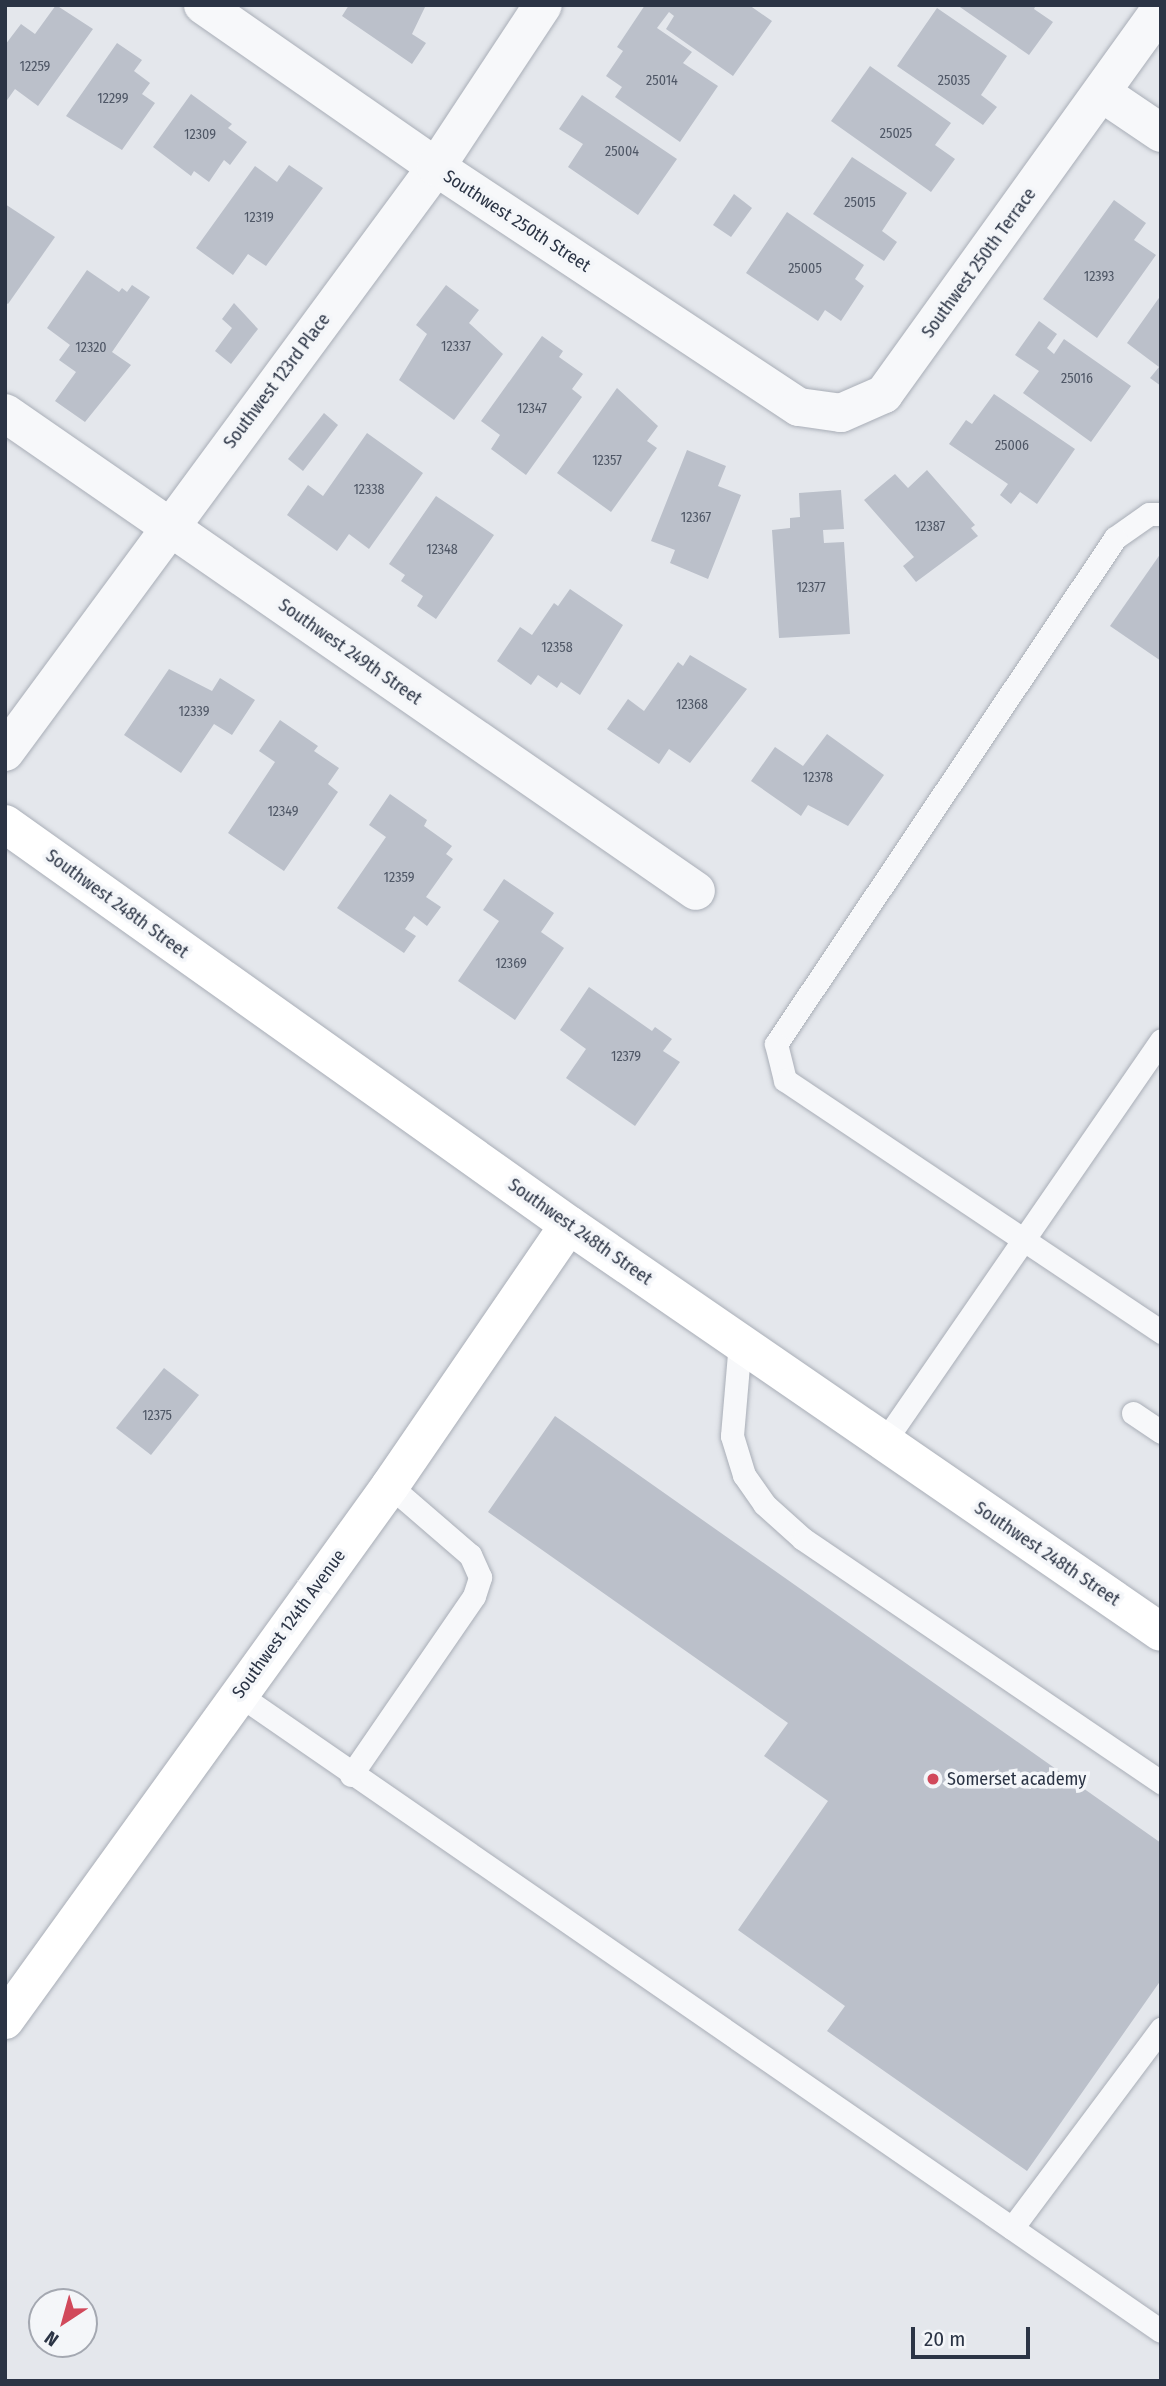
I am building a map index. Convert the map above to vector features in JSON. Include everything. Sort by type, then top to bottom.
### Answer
[{"type":"street","name":"Southwest 250th Street","points":[[203,5],[436,167],[799,407],[841,413]]},
{"type":"street","name":"Southwest 123rd Place","points":[[5,752],[436,167],[543,5]]},
{"type":"street","name":"Southwest 250th Terrace","points":[[841,413],[884,394],[1161,9]]},
{"type":"street","points":[[1101,93],[1161,133]]},
{"type":"street","name":"Southwest 249th Street","points":[[5,413],[696,891]]},
{"type":"street","name":"Southwest 248th Street","points":[[5,824],[569,1225],[1161,1632]]},
{"type":"street","name":"Southwest 124th Avenue","points":[[5,2020],[390,1486],[569,1225]]},
{"type":"lane","points":[[1161,514],[1149,513],[1115,538],[776,1044],[785,1080],[1161,1332]]},
{"type":"lane","points":[[884,1443],[1022,1237],[1161,1040]]},
{"type":"lane","points":[[740,1342],[732,1436],[744,1475],[764,1504],[803,1539],[1161,1782]]},
{"type":"lane","points":[[1133,1413],[1161,1432]]},
{"type":"lane","points":[[351,1775],[474,1596],[480,1577],[470,1555],[390,1486]]},
{"type":"lane","points":[[238,1694],[351,1775],[1161,2331]]},
{"type":"lane","points":[[1012,2228],[1161,2029]]},
{"type":"building","points":[[56,5],[93,29],[38,106],[15,89],[5,103],[5,45],[21,24],[35,34]]},
{"type":"building","points":[[349,5],[426,5],[412,34],[426,43],[412,64],[342,16]]},
{"type":"building","points":[[645,5],[749,5],[772,21],[733,76],[666,29],[674,16],[669,12],[657,28],[692,52],[683,63],[718,86],[680,142],[615,97],[622,87],[606,76],[623,51],[617,47]]},
{"type":"building","points":[[957,5],[1036,5],[1034,9],[1053,22],[1029,55]]},
{"type":"building","points":[[937,8],[1007,56],[981,95],[997,107],[983,125],[897,66]]},
{"type":"building","points":[[117,43],[142,60],[134,71],[150,83],[142,94],[155,103],[122,150],[66,116]]},
{"type":"building","points":[[870,66],[951,123],[935,145],[955,159],[931,192],[831,121]]},
{"type":"building","points":[[191,94],[232,124],[228,128],[247,142],[230,165],[224,160],[209,182],[194,171],[191,176],[153,147]]},
{"type":"building","points":[[582,95],[677,159],[638,215],[568,167],[583,144],[559,129]]},
{"type":"building","points":[[852,157],[907,193],[882,231],[897,242],[884,261],[813,214]]},
{"type":"building","points":[[289,165],[323,188],[266,266],[248,254],[233,275],[196,248],[255,166],[277,182]]},
{"type":"building","points":[[734,194],[752,208],[731,237],[713,225]]},
{"type":"building","points":[[1114,200],[1146,223],[1134,240],[1156,255],[1097,338],[1043,299]]},
{"type":"building","points":[[5,204],[55,237],[8,304],[5,302]]},
{"type":"building","points":[[787,212],[864,265],[855,279],[864,286],[841,321],[825,310],[818,321],[746,273]]},
{"type":"building","points":[[87,270],[119,292],[122,288],[127,292],[132,285],[150,297],[112,352],[131,365],[85,422],[55,401],[76,372],[59,360],[70,345],[47,328]]},
{"type":"building","points":[[446,285],[479,310],[469,323],[503,354],[454,420],[399,380],[427,334],[416,325]]},
{"type":"building","points":[[1161,295],[1161,386],[1150,378],[1159,367],[1127,343]]},
{"type":"building","points":[[234,303],[258,329],[231,364],[215,351],[232,328],[222,319]]},
{"type":"building","points":[[1039,321],[1057,334],[1047,348],[1054,354],[1064,339],[1131,386],[1091,442],[1023,393],[1039,371],[1015,355]]},
{"type":"building","points":[[542,336],[563,351],[559,357],[583,374],[572,389],[582,397],[526,475],[491,449],[500,435],[481,421]]},
{"type":"building","points":[[617,388],[658,426],[647,441],[657,448],[611,512],[557,473]]},
{"type":"building","points":[[994,394],[1075,449],[1037,504],[1020,492],[1011,504],[1000,495],[1008,484],[949,444],[966,420],[972,424]]},
{"type":"building","points":[[324,413],[338,425],[303,471],[288,459]]},
{"type":"building","points":[[367,433],[423,473],[369,549],[349,534],[337,551],[287,515],[308,485],[323,496]]},
{"type":"building","points":[[687,450],[726,466],[718,486],[741,495],[708,579],[670,563],[675,550],[651,541]]},
{"type":"building","points":[[927,470],[975,525],[971,528],[978,536],[916,582],[903,566],[914,557],[864,500],[895,474],[908,488]]},
{"type":"building","points":[[841,490],[844,529],[823,530],[824,543],[844,542],[850,634],[779,638],[772,530],[790,528],[790,518],[800,517],[799,493]]},
{"type":"building","points":[[436,496],[494,535],[436,619],[417,606],[423,596],[401,581],[405,575],[389,564]]},
{"type":"building","points":[[1161,553],[1161,661],[1110,626]]},
{"type":"building","points":[[570,589],[623,625],[580,695],[561,682],[557,688],[538,675],[531,685],[497,661],[520,627],[532,635],[554,603],[558,606]]},
{"type":"building","points":[[690,655],[747,689],[690,763],[669,749],[659,764],[607,729],[628,699],[644,711],[678,662],[683,666]]},
{"type":"building","points":[[169,669],[212,691],[220,678],[255,700],[232,735],[214,724],[181,773],[124,735]]},
{"type":"building","points":[[280,720],[318,746],[314,751],[339,768],[328,784],[338,792],[284,871],[228,833],[275,762],[259,751]]},
{"type":"building","points":[[827,734],[884,775],[848,826],[808,805],[801,816],[751,781],[775,747],[803,766]]},
{"type":"building","points":[[390,794],[427,820],[424,826],[452,846],[446,854],[453,859],[426,897],[441,907],[427,926],[414,916],[405,929],[416,936],[404,953],[337,908],[386,837],[369,825]]},
{"type":"building","points":[[504,879],[554,913],[541,932],[564,948],[515,1020],[458,981],[499,921],[483,910]]},
{"type":"building","points":[[589,987],[652,1031],[655,1027],[672,1039],[663,1051],[680,1062],[635,1126],[566,1078],[586,1049],[560,1030]]},
{"type":"building","points":[[164,1368],[199,1395],[151,1455],[116,1428]]},
{"type":"building","name":"Somerset academy","points":[[555,1416],[1161,1843],[1161,1980],[1027,2171],[827,2031],[845,2006],[738,1930],[828,1801],[764,1756],[788,1723],[488,1512]]},
{"type":"place","name":"Somerset academy","points":[[933,1779]]}]
